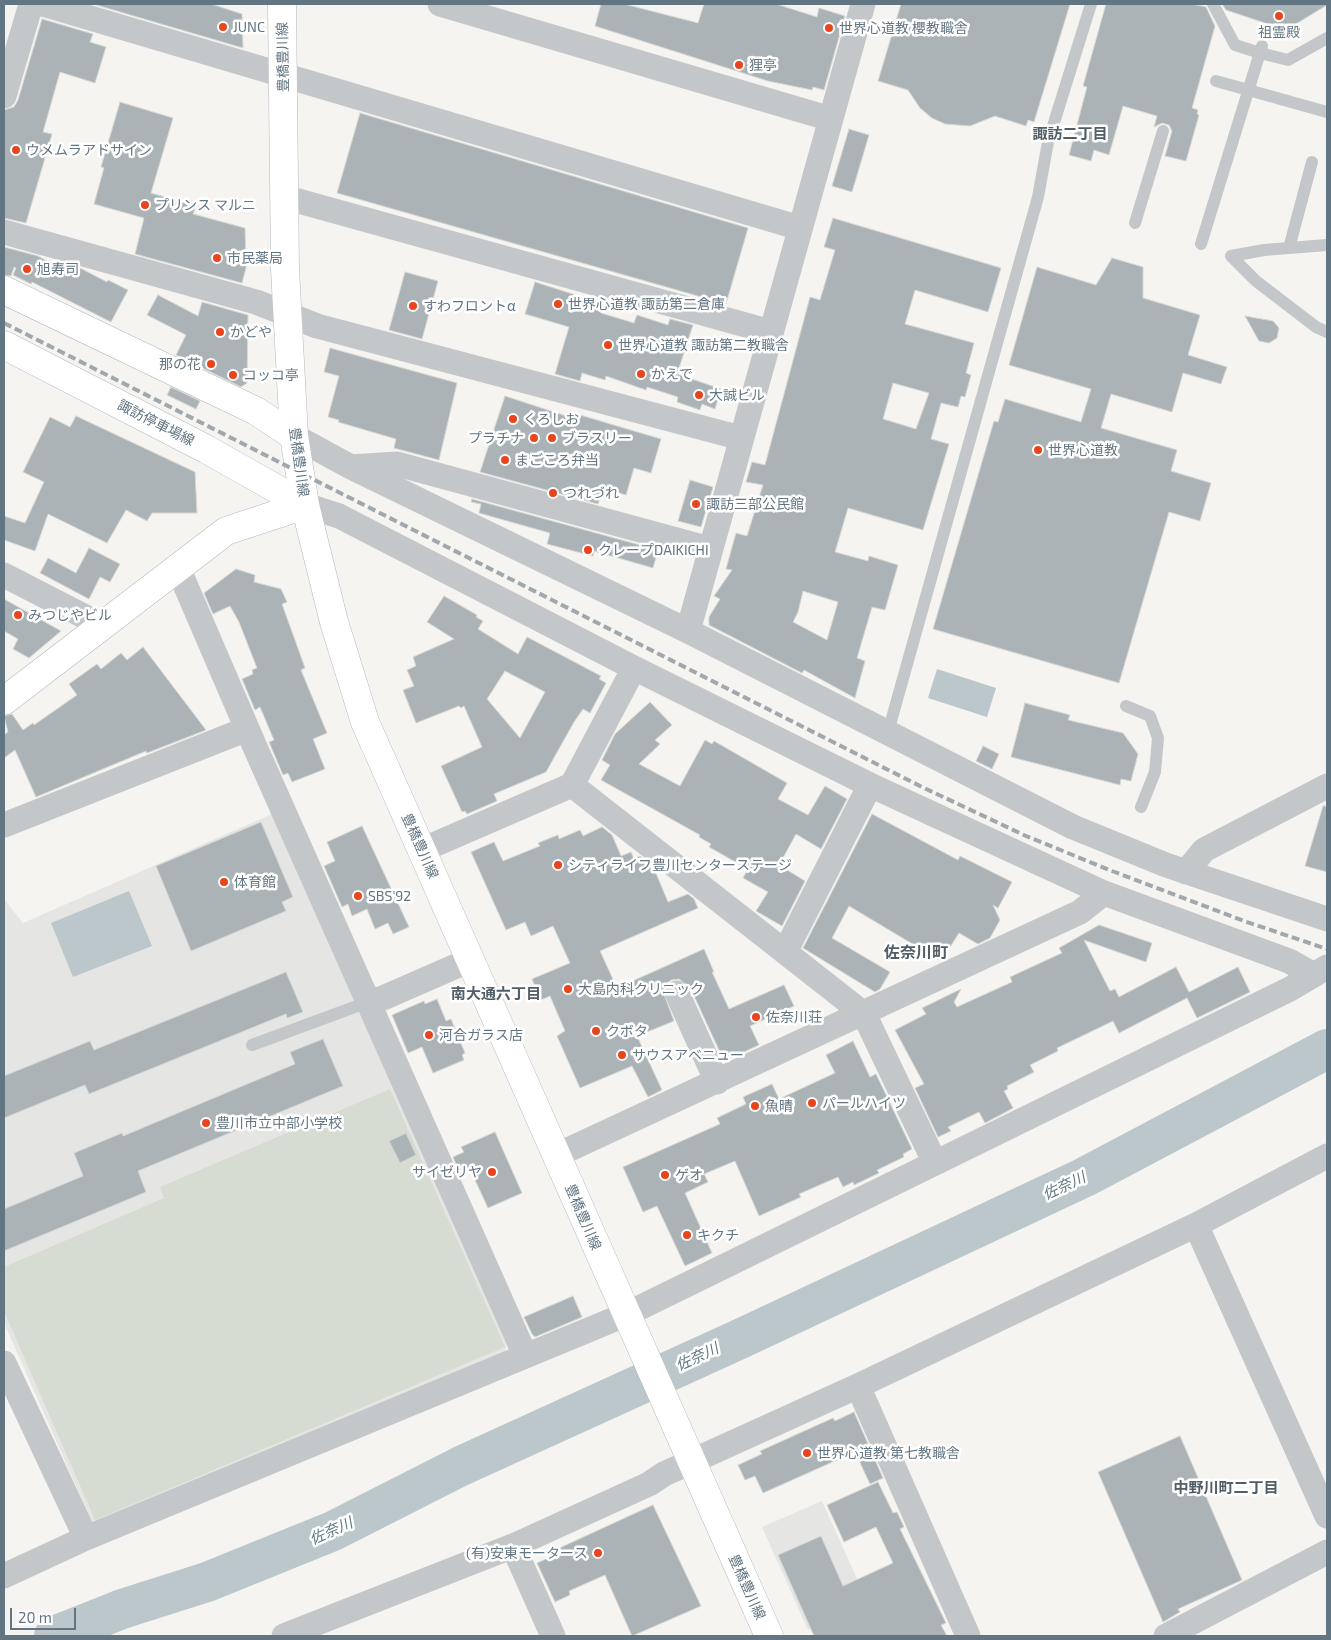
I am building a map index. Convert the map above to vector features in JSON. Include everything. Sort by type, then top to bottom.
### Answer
[{"type":"main road","name":"豊橋豊川線","points":[[282,4],[287,313],[294,436],[305,505],[334,622],[365,722],[769,1636]]},
{"type":"main road","points":[[4,290],[256,411],[294,436]]},
{"type":"main road","name":"諏訪停車場線","points":[[4,345],[206,449],[305,505]]},
{"type":"main road","points":[[4,701],[226,531],[305,505]]},
{"type":"street","points":[[440,4],[831,119]]},
{"type":"street","points":[[688,630],[862,4]]},
{"type":"street","points":[[4,96],[29,5],[283,74],[800,228]]},
{"type":"street","points":[[284,197],[771,332]]},
{"type":"street","points":[[4,232],[256,302],[317,326],[741,438]]},
{"type":"street","points":[[294,436],[351,467],[688,630],[1073,827],[1129,847],[1186,872],[1327,919]]},
{"type":"street","points":[[351,467],[397,464],[710,549]]},
{"type":"street","points":[[305,505],[339,516],[634,668],[870,785],[1104,893],[1321,971]]},
{"type":"street","points":[[178,568],[247,729],[525,1355]]},
{"type":"street","points":[[4,575],[103,626]]},
{"type":"street","points":[[422,850],[572,785],[634,668]]},
{"type":"street","points":[[4,824],[247,729]]},
{"type":"street","points":[[572,785],[864,1014],[935,1163]]},
{"type":"street","points":[[785,952],[870,785]]},
{"type":"street","points":[[1186,872],[1204,850],[1327,786]]},
{"type":"street","points":[[556,1155],[864,1014],[1080,912],[1104,893]]},
{"type":"street","points":[[368,1002],[383,998],[470,960]]},
{"type":"street","points":[[4,1576],[86,1538],[525,1355],[632,1325],[935,1163],[1321,971]]},
{"type":"street","points":[[677,993],[717,1082]]},
{"type":"street","points":[[284,1636],[513,1546],[649,1484],[1196,1225],[1327,1156]]},
{"type":"street","points":[[1196,1225],[1327,1516]]},
{"type":"street","points":[[4,1363],[86,1538]]},
{"type":"street","points":[[858,1386],[968,1636]]},
{"type":"street","points":[[513,1546],[553,1636]]},
{"type":"street","points":[[1166,1636],[1327,1552]]},
{"type":"lane","points":[[888,732],[1038,197],[1048,142],[1091,4]]},
{"type":"lane","points":[[1213,4],[1235,45],[1261,49],[1288,60],[1327,38]]},
{"type":"lane","points":[[1201,244],[1261,49]]},
{"type":"lane","points":[[1216,80],[1327,112]]},
{"type":"lane","points":[[1135,223],[1164,132]]},
{"type":"lane","points":[[1289,248],[1312,162]]},
{"type":"lane","points":[[1327,245],[1231,256],[1256,281],[1316,327],[1327,332]]},
{"type":"lane","points":[[1126,706],[1150,716],[1158,738],[1155,772],[1141,807]]},
{"type":"lane","points":[[252,1045],[368,1002]]},
{"type":"shaded area","points":[[937,669],[996,688],[987,717],[928,698]]},
{"type":"shaded area","name":"豊川市立中部小学校","points":[[272,814],[507,1345],[505,1352],[92,1522],[4,1323],[4,899],[23,923]]},
{"type":"shaded area","points":[[129,891],[152,946],[73,977],[51,923]]},
{"type":"shaded area","points":[[390,1089],[505,1347],[95,1520],[4,1311],[4,1267],[164,1198],[160,1187]]},
{"type":"shaded area","points":[[822,1501],[868,1603],[808,1630],[762,1527]]},
{"type":"building","points":[[93,4],[211,4],[242,14],[243,48]]},
{"type":"building","points":[[601,4],[624,4],[698,23],[704,4],[776,4],[817,17],[819,8],[845,16],[824,90],[813,87],[812,90],[768,81],[595,26]]},
{"type":"building","points":[[901,4],[1070,4],[1034,122],[1028,120],[1026,126],[995,116],[970,126],[945,124],[932,118],[920,108],[908,90],[878,81]]},
{"type":"building","points":[[1106,4],[1192,4],[1206,7],[1215,26],[1192,108],[1198,110],[1197,114],[1199,115],[1186,161],[1165,156],[1172,131],[1169,125],[1162,123],[1154,127],[1157,116],[1123,106],[1109,155],[1094,150],[1091,161],[1069,155],[1087,87],[1083,86]]},
{"type":"building","name":"祖霊殿","points":[[1222,4],[1327,5],[1286,30],[1226,10]]},
{"type":"building","points":[[42,19],[93,34],[90,42],[106,47],[95,83],[60,72],[43,132],[52,134],[26,223],[4,218],[4,110],[14,107],[18,100]]},
{"type":"building","points":[[120,102],[173,118],[151,193],[196,206],[193,214],[245,228],[246,268],[242,283],[135,254],[144,218],[94,204],[104,168],[101,167]]},
{"type":"building","points":[[360,113],[748,228],[726,304],[337,193]]},
{"type":"building","points":[[849,129],[869,135],[852,192],[832,186]]},
{"type":"building","points":[[833,218],[1001,268],[988,312],[915,290],[905,324],[974,343],[966,373],[971,375],[965,397],[961,396],[958,407],[941,403],[931,439],[949,444],[923,530],[848,508],[835,552],[868,561],[869,556],[898,565],[885,610],[872,607],[857,658],[865,661],[855,698],[804,670],[802,673],[709,625],[709,617],[720,599],[714,596],[732,570],[726,569],[736,533],[747,536],[763,485],[746,482],[752,462],[765,465],[810,297],[820,300],[835,250],[824,247]],"holes":[[[893,383],[929,393],[916,429],[883,419]],[[803,591],[838,602],[827,640],[793,622],[798,612]]]},
{"type":"building","points":[[4,247],[38,256],[65,271],[68,265],[80,268],[128,290],[111,322],[32,282],[31,284],[13,275],[16,268],[14,267],[11,276],[4,275]]},
{"type":"building","points":[[1112,258],[1143,267],[1143,298],[1200,315],[1188,355],[1227,367],[1221,384],[1183,373],[1172,412],[1111,394],[1101,428],[1177,450],[1171,471],[1211,483],[1200,521],[1169,512],[1119,683],[933,629],[994,421],[998,422],[1005,399],[1081,422],[1091,389],[1009,365],[1037,267],[1096,285]]},
{"type":"building","name":"すわフロントα","points":[[405,272],[438,281],[422,339],[389,330]]},
{"type":"building","points":[[535,282],[604,304],[601,313],[634,323],[637,315],[668,325],[670,319],[693,325],[677,374],[721,389],[715,409],[702,404],[700,410],[677,402],[678,397],[647,387],[646,390],[606,376],[605,380],[582,373],[580,381],[555,374],[569,327],[525,314]]},
{"type":"building","points":[[158,295],[198,316],[202,302],[248,315],[247,383],[241,387],[176,355],[186,335],[147,315]]},
{"type":"building","points":[[1245,316],[1273,321],[1279,328],[1277,338],[1269,343],[1259,341]]},
{"type":"building","points":[[330,348],[457,383],[439,460],[394,448],[396,439],[338,422],[339,420],[328,417],[339,376],[324,372]]},
{"type":"building","points":[[171,387],[200,401],[196,409],[167,395]]},
{"type":"building","points":[[505,396],[569,417],[570,412],[661,439],[651,473],[634,468],[626,495],[603,488],[598,504],[480,472]]},
{"type":"building","points":[[76,416],[195,472],[197,513],[152,513],[147,521],[126,510],[107,543],[48,514],[35,551],[4,540],[4,516],[25,523],[44,482],[23,472],[50,417],[70,427]]},
{"type":"building","name":"諏訪三部公民館","points":[[690,480],[713,487],[701,527],[678,521]]},
{"type":"building","points":[[472,499],[658,550],[653,568],[594,551],[593,556],[547,544],[550,533],[479,513],[481,504],[471,502]]},
{"type":"building","points":[[89,548],[120,564],[110,582],[100,577],[89,599],[40,573],[48,558],[76,573]]},
{"type":"building","points":[[236,569],[255,575],[254,582],[281,589],[287,602],[282,604],[305,668],[301,670],[327,733],[313,739],[325,769],[292,782],[288,773],[283,775],[269,742],[274,740],[260,707],[255,710],[242,679],[253,674],[252,670],[257,668],[239,622],[230,606],[213,614],[204,593]]},
{"type":"building","points":[[444,596],[477,615],[476,617],[483,621],[478,629],[518,654],[527,637],[601,676],[599,679],[606,683],[590,713],[583,709],[574,722],[546,772],[494,794],[497,801],[467,814],[465,811],[462,812],[441,766],[482,747],[464,706],[461,708],[459,706],[416,723],[403,690],[414,686],[407,670],[416,666],[413,657],[454,639],[427,622]],"holes":[[[505,671],[545,692],[520,738],[487,699]]]},
{"type":"building","name":"みつじやビル","points":[[4,599],[61,631],[29,658],[13,649],[18,639],[4,631]]},
{"type":"building","points":[[143,647],[206,730],[147,753],[146,751],[36,797],[15,750],[4,758],[4,735],[8,732],[4,716],[12,714],[23,730],[33,723],[34,725],[77,695],[69,684],[97,664],[101,669],[121,653],[127,660]]},
{"type":"building","points":[[650,702],[672,725],[655,740],[660,744],[639,764],[680,786],[705,740],[712,744],[714,741],[787,783],[778,799],[808,815],[825,786],[847,799],[821,849],[796,834],[779,865],[805,881],[782,926],[756,911],[768,892],[743,878],[748,869],[709,847],[711,844],[699,837],[700,835],[601,780],[610,765],[602,760],[615,734]]},
{"type":"building","points":[[1025,703],[1070,715],[1068,720],[1123,733],[1138,754],[1131,781],[1121,779],[1120,785],[1011,757]]},
{"type":"building","points":[[983,746],[999,754],[992,769],[976,761]]},
{"type":"building","points":[[1323,806],[1327,806],[1327,872],[1305,866]]},
{"type":"building","points":[[872,814],[958,860],[960,856],[1012,882],[998,908],[993,905],[1000,920],[990,938],[978,944],[959,933],[941,961],[849,906],[832,938],[890,972],[880,989],[875,992],[803,948]]},
{"type":"building","name":"体育館","points":[[261,822],[293,897],[282,902],[286,911],[191,951],[156,866]]},
{"type":"building","points":[[362,826],[409,927],[393,934],[388,923],[375,929],[367,909],[352,916],[348,904],[342,907],[324,866],[335,861],[327,842]]},
{"type":"building","points":[[602,827],[612,835],[621,856],[631,852],[634,859],[640,856],[649,863],[652,872],[655,871],[668,902],[688,894],[694,899],[698,908],[600,951],[617,988],[704,949],[729,1009],[784,985],[794,1006],[750,1026],[759,1045],[724,1061],[690,987],[679,979],[671,980],[665,985],[663,992],[674,1021],[637,1036],[662,1090],[648,1097],[632,1066],[580,1088],[557,1036],[565,1031],[550,996],[541,1000],[532,979],[570,963],[553,926],[531,936],[525,922],[506,930],[471,852],[494,842],[503,861],[540,846],[538,843],[558,835],[559,839],[580,830],[583,836]]},
{"type":"building","points":[[1099,925],[1152,943],[1146,962],[1084,940],[1110,991],[1115,989],[1119,997],[1176,967],[1189,992],[1238,967],[1250,992],[1197,1018],[1187,998],[1119,1033],[1113,1021],[1057,1048],[1058,1051],[1030,1065],[1034,1072],[1007,1086],[1008,1089],[1004,1091],[1013,1108],[985,1123],[979,1112],[948,1127],[951,1131],[938,1137],[915,1088],[924,1084],[895,1030],[926,1014],[922,1008],[961,989],[954,1002],[957,1007],[1012,982],[1010,977],[1062,953],[1059,948]]},
{"type":"building","points":[[286,972],[303,1012],[287,1018],[286,1014],[89,1094],[85,1085],[4,1118],[4,1076],[90,1041],[94,1050]]},
{"type":"building","points":[[437,999],[446,1021],[451,1019],[465,1053],[462,1055],[464,1060],[433,1073],[422,1047],[408,1053],[392,1015],[424,1001],[425,1004]]},
{"type":"building","points":[[323,1039],[343,1086],[138,1171],[146,1192],[4,1251],[4,1209],[83,1176],[74,1153],[122,1133],[123,1136],[295,1064],[290,1052]]},
{"type":"building","points":[[853,1041],[870,1077],[876,1074],[912,1149],[903,1154],[904,1157],[877,1170],[879,1173],[854,1185],[853,1182],[843,1187],[838,1177],[799,1194],[801,1197],[759,1216],[735,1161],[704,1174],[708,1182],[685,1193],[712,1253],[685,1266],[657,1206],[643,1212],[623,1167],[720,1124],[717,1118],[746,1104],[743,1097],[772,1084],[779,1099],[835,1073],[826,1055]]},
{"type":"building","name":"サイゼリヤ","points":[[495,1132],[522,1193],[488,1208],[470,1169],[460,1174],[453,1157],[464,1152],[461,1147]]},
{"type":"building","points":[[406,1133],[416,1155],[400,1163],[389,1141]]},
{"type":"building","points":[[573,1296],[582,1317],[535,1337],[532,1334],[524,1317]]},
{"type":"building","name":"世界心道教 第七教職舎","points":[[854,1412],[883,1478],[870,1484],[855,1452],[763,1493],[755,1476],[745,1480],[738,1465],[762,1454],[760,1451],[833,1418],[835,1421]]},
{"type":"building","points":[[1180,1436],[1242,1580],[1178,1609],[1180,1612],[1163,1622],[1098,1472]]},
{"type":"building","points":[[878,1482],[893,1513],[897,1512],[904,1527],[900,1529],[946,1623],[941,1625],[947,1636],[814,1636],[778,1555],[821,1536],[843,1586],[893,1563],[876,1527],[844,1542],[827,1505]]},
{"type":"building","points":[[653,1505],[701,1606],[632,1636],[605,1575],[569,1591],[570,1595],[555,1602],[537,1563],[555,1555],[553,1551]]},
{"type":"waterway","name":"佐奈川","points":[[54,1636],[122,1609],[207,1582],[333,1531],[461,1466],[742,1338],[1085,1177],[1327,1049]]},
{"type":"railway","points":[[4,323],[922,787],[1026,836],[1112,871],[1244,921],[1327,949]]},
{"type":"place","name":"祖霊殿","points":[[1279,16]]},
{"type":"place","name":"JUNC","points":[[223,27]]},
{"type":"place","name":"世界心道教 櫻教職舎","points":[[829,28]]},
{"type":"place","name":"狸亭","points":[[739,65]]},
{"type":"place","name":"ウメムラアドサイン","points":[[16,150]]},
{"type":"place","name":"プリンス マルニ","points":[[145,205]]},
{"type":"place","name":"市民薬局","points":[[217,258]]},
{"type":"place","name":"旭寿司","points":[[27,269]]},
{"type":"place","name":"世界心道教 諏訪第二倉庫","points":[[558,304]]},
{"type":"place","name":"すわフロントα","points":[[413,306]]},
{"type":"place","name":"かどや","points":[[220,332]]},
{"type":"place","name":"世界心道教 諏訪第二教職舎","points":[[608,345]]},
{"type":"place","name":"那の花","points":[[211,364]]},
{"type":"place","name":"かえで","points":[[641,374]]},
{"type":"place","name":"コッコ亭","points":[[233,375]]},
{"type":"place","name":"大誠ビル","points":[[699,395]]},
{"type":"place","name":"くろしお","points":[[513,419]]},
{"type":"place","name":"プラチナ","points":[[534,438]]},
{"type":"place","name":"ブラスリー","points":[[552,438]]},
{"type":"place","name":"世界心道教","points":[[1038,450]]},
{"type":"place","name":"まごころ弁当","points":[[505,460]]},
{"type":"place","name":"つれづれ","points":[[553,493]]},
{"type":"place","name":"諏訪三部公民館","points":[[696,504]]},
{"type":"place","name":"クレープDAIKICHI","points":[[588,550]]},
{"type":"place","name":"みつじやビル","points":[[18,615]]},
{"type":"place","name":"シティライフ豊川センターステージ","points":[[558,865]]},
{"type":"place","name":"体育館","points":[[224,882]]},
{"type":"place","name":"SBS'92","points":[[358,896]]},
{"type":"place","name":"大島内科クリニック","points":[[568,989]]},
{"type":"place","name":"佐奈川荘","points":[[756,1017]]},
{"type":"place","name":"クボタ","points":[[596,1031]]},
{"type":"place","name":"河合ガラス店","points":[[429,1035]]},
{"type":"place","name":"サウスアベニュー","points":[[622,1055]]},
{"type":"place","name":"パールハイツ","points":[[812,1103]]},
{"type":"place","name":"魚晴","points":[[755,1106]]},
{"type":"place","name":"豊川市立中部小学校","points":[[206,1123]]},
{"type":"place","name":"サイゼリヤ","points":[[492,1172]]},
{"type":"place","name":"ゲオ","points":[[665,1175]]},
{"type":"place","name":"キクチ","points":[[687,1235]]},
{"type":"place","name":"世界心道教 第七教職舎","points":[[807,1453]]},
{"type":"place","name":"(有)安東モータース","points":[[598,1553]]},
{"type":"district","name":"諏訪二丁目","points":[[1070,134]]},
{"type":"district","name":"佐奈川町","points":[[916,953]]},
{"type":"district","name":"南大通六丁目","points":[[496,994]]},
{"type":"district","name":"中野川町二丁目","points":[[1226,1488]]}]
